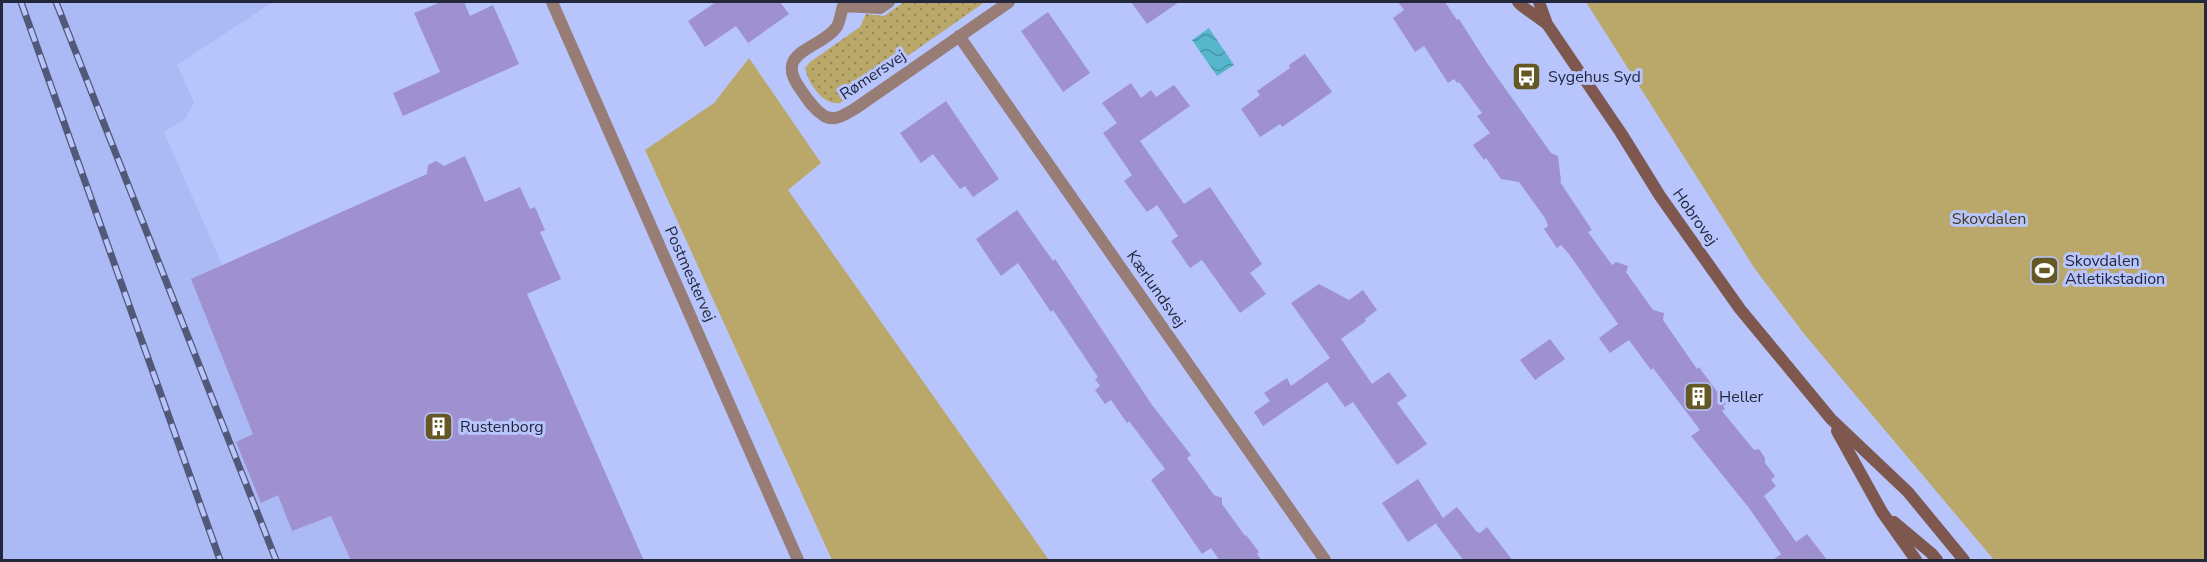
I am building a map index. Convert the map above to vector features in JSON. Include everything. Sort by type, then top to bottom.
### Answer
[{"type":"main road","name":"Hobrovej","points":[[1518,2],[1547,24]]},
{"type":"main road","name":"Hobrovej","points":[[1539,2],[1547,24],[1621,133],[1660,196],[1740,309],[1831,419],[1908,492],[1964,561]]},
{"type":"main road","name":"Hobrovej","points":[[1831,419],[1882,512],[1916,561]]},
{"type":"main road","points":[[1882,512],[1931,553],[1937,561]]},
{"type":"street","name":"Postmestervej","points":[[552,2],[798,561]]},
{"type":"street","name":"Rømersvej","points":[[889,2],[880,8],[842,4],[837,28],[795,58],[791,68],[794,79],[815,110],[826,118],[841,117],[856,108],[1009,2]]},
{"type":"street","name":"Kærlundsvej","points":[[959,36],[1325,561]]},
{"type":"shaded area","points":[[2,2],[273,2],[177,65],[194,102],[186,118],[164,132],[351,560],[2,560]]},
{"type":"green space","points":[[904,2],[985,2],[840,103],[828,101],[822,97],[807,74],[805,68],[810,62],[860,27],[866,14],[884,16]]},
{"type":"green space","name":"Skovdalen","points":[[1586,2],[2205,2],[2205,560],[1994,560],[1805,335],[1755,269]]},
{"type":"green space","points":[[749,58],[821,163],[788,190],[1049,560],[832,560],[645,150],[714,103]]},
{"type":"water","points":[[1209,28],[1234,65],[1217,76],[1192,40]]},
{"type":"building","points":[[441,2],[464,2],[470,16],[493,5],[519,64],[403,116],[393,93],[440,72],[414,13]]},
{"type":"building","points":[[716,2],[780,2],[789,14],[748,43],[736,26],[705,47],[688,21]]},
{"type":"building","points":[[1131,2],[1179,2],[1147,24]]},
{"type":"building","points":[[1398,2],[1445,2],[1457,20],[1459,19],[1487,63],[1551,153],[1558,156],[1560,182],[1592,230],[1588,232],[1612,265],[1616,262],[1628,266],[1626,272],[1653,310],[1664,313],[1663,320],[1697,369],[1699,367],[1726,404],[1722,411],[1754,450],[1759,449],[1765,458],[1765,463],[1775,476],[1771,480],[1776,486],[1764,496],[1796,542],[1807,534],[1828,561],[1772,561],[1781,554],[1749,508],[1691,436],[1700,430],[1653,368],[1651,370],[1629,340],[1610,353],[1599,338],[1618,324],[1569,254],[1561,245],[1557,248],[1544,229],[1548,226],[1545,218],[1519,182],[1501,179],[1473,145],[1490,133],[1477,116],[1482,113],[1459,82],[1457,83],[1454,79],[1448,83],[1424,46],[1415,52],[1393,18],[1404,10]]},
{"type":"building","points":[[1048,12],[1090,73],[1063,92],[1021,31]]},
{"type":"building","points":[[1305,54],[1332,92],[1282,127],[1280,124],[1260,137],[1241,109],[1260,95],[1257,91],[1290,68],[1289,65]]},
{"type":"building","points":[[1131,83],[1141,98],[1151,90],[1156,97],[1174,85],[1190,106],[1140,141],[1184,204],[1210,187],[1262,264],[1250,273],[1266,294],[1240,313],[1202,260],[1190,268],[1171,241],[1178,236],[1157,205],[1147,212],[1124,181],[1132,175],[1103,133],[1117,123],[1102,103]]},
{"type":"building","points":[[946,101],[999,179],[973,197],[965,186],[960,189],[933,154],[921,163],[900,133]]},
{"type":"building","name":"Rustenborg","points":[[465,156],[485,202],[520,187],[530,209],[535,207],[545,230],[540,232],[561,279],[527,294],[644,561],[351,561],[331,516],[292,531],[278,495],[261,503],[236,442],[253,434],[191,279],[427,174],[428,165],[436,161],[444,166]]},
{"type":"building","points":[[1017,210],[1053,261],[1055,259],[1152,405],[1191,455],[1187,458],[1214,495],[1222,498],[1222,504],[1259,552],[1257,554],[1262,561],[1220,561],[1211,548],[1202,554],[1151,480],[1165,469],[1111,400],[1105,404],[1095,390],[1100,386],[1095,379],[1098,377],[1053,310],[1051,312],[1018,263],[1001,276],[976,239]]},
{"type":"building","points":[[1319,284],[1349,300],[1363,290],[1377,310],[1341,339],[1372,384],[1389,372],[1407,396],[1397,403],[1427,444],[1397,465],[1353,402],[1345,407],[1327,382],[1263,426],[1254,412],[1270,401],[1264,393],[1287,378],[1291,386],[1330,358],[1291,303]]},
{"type":"building","points":[[1550,339],[1565,359],[1535,380],[1520,360]]},
{"type":"building","points":[[1418,479],[1443,518],[1457,507],[1477,532],[1480,533],[1487,527],[1513,561],[1464,561],[1436,524],[1438,522],[1408,542],[1382,503]]},
{"type":"railway","points":[[21,2],[220,560]]},
{"type":"railway","points":[[56,2],[276,560]]},
{"type":"place","name":"Sygehus Syd","points":[[1527,77]]},
{"type":"place","name":"Skovdalen Atletikstadion","points":[[2044,270]]},
{"type":"place","name":"Heller","points":[[1698,397]]},
{"type":"place","name":"Rustenborg","points":[[439,427]]}]
